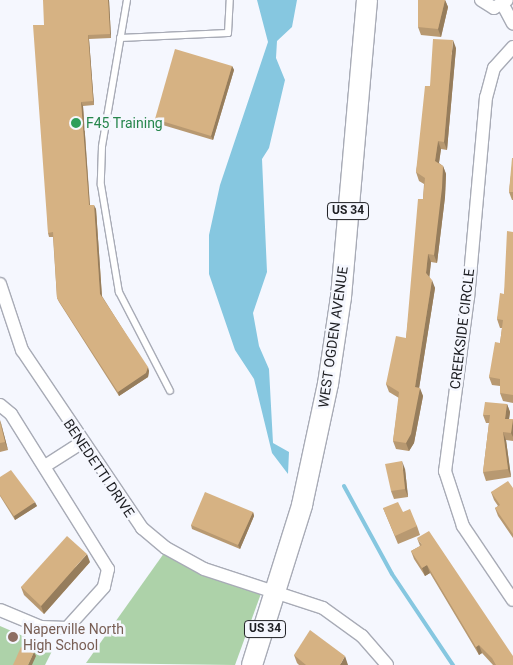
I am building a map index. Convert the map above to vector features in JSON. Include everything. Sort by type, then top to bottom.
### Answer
[{"type":"main road","name":"WEST OGDEN AVENUE","points":[[252,665],[277,592],[319,430],[335,341],[367,0]]},
{"type":"street","points":[[480,0],[489,7],[505,2],[513,24]]},
{"type":"street","name":"CREEKSIDE CIRCLE","points":[[513,47],[494,68],[486,97],[468,297],[445,471],[463,526],[513,600]]},
{"type":"street","name":"BENEDETTI DRIVE","points":[[0,284],[22,350],[128,514],[166,548],[204,569],[277,592],[338,617],[386,665]]},
{"type":"street","points":[[0,405],[45,466],[106,562],[107,580],[67,628],[41,627],[0,610]]},
{"type":"street","points":[[45,466],[81,443]]},
{"type":"lane","points":[[127,0],[102,147],[101,186],[119,292],[170,390]]},
{"type":"lane","points":[[120,38],[228,34],[230,0]]},
{"type":"green space","points":[[167,549],[263,588],[235,665],[86,663]]},
{"type":"green space","name":"Naperville North High School","points":[[0,626],[53,649],[45,665],[0,665]]},
{"type":"water","points":[[257,0],[297,0],[292,27],[277,41],[276,58],[285,80],[269,148],[262,159],[267,272],[253,313],[259,346],[269,369],[273,443],[289,452],[288,474],[272,453],[254,379],[235,350],[209,274],[209,235],[220,185],[268,42]]},
{"type":"building","points":[[43,0],[108,0],[110,34],[88,35],[93,101],[81,102],[89,205],[94,205],[100,294],[148,367],[146,373],[118,392],[57,298],[53,232],[48,233],[33,25],[44,25]]},
{"type":"building","points":[[418,0],[445,0],[438,29],[418,27]]},
{"type":"building","points":[[433,39],[453,40],[444,142],[438,141],[435,161],[443,166],[442,188],[434,255],[428,254],[426,273],[432,280],[415,387],[420,388],[411,434],[406,443],[393,441],[399,392],[386,384],[396,336],[406,338],[418,199],[423,199],[425,178],[416,172],[425,86],[430,86]]},
{"type":"building","points":[[175,49],[232,66],[211,136],[155,119]]},
{"type":"building","points":[[512,158],[513,192],[509,192]]},
{"type":"building","points":[[507,231],[513,232],[513,395],[500,393],[500,379],[489,377],[495,342],[500,343],[503,320],[497,319],[500,293],[504,294]]},
{"type":"building","points":[[485,402],[507,404],[505,419],[513,419],[511,433],[503,432],[508,469],[483,472],[490,415],[483,415]]},
{"type":"building","points":[[0,422],[5,442],[0,443]]},
{"type":"building","points":[[402,461],[405,489],[391,491],[385,464]]},
{"type":"building","points":[[11,470],[35,502],[14,516],[0,495],[0,477]]},
{"type":"building","points":[[508,481],[513,488],[513,534],[495,508],[500,505],[491,492]]},
{"type":"building","points":[[205,492],[253,512],[238,545],[191,525]]},
{"type":"building","points":[[398,502],[403,512],[410,509],[417,526],[395,536],[383,508]]},
{"type":"building","points":[[429,531],[513,656],[513,665],[496,665],[479,645],[476,647],[427,565],[422,568],[411,551],[422,545],[417,538]]},
{"type":"building","points":[[67,536],[87,554],[41,606],[21,587]]},
{"type":"building","points":[[310,630],[345,656],[340,665],[306,665],[294,655]]},
{"type":"building","points":[[21,647],[34,652],[28,665],[13,665]]},
{"type":"waterway","points":[[344,486],[392,574],[453,665]]},
{"type":"place","name":"F45 Training","points":[[76,123]]},
{"type":"place","name":"Naperville North High School","points":[[13,637]]}]
